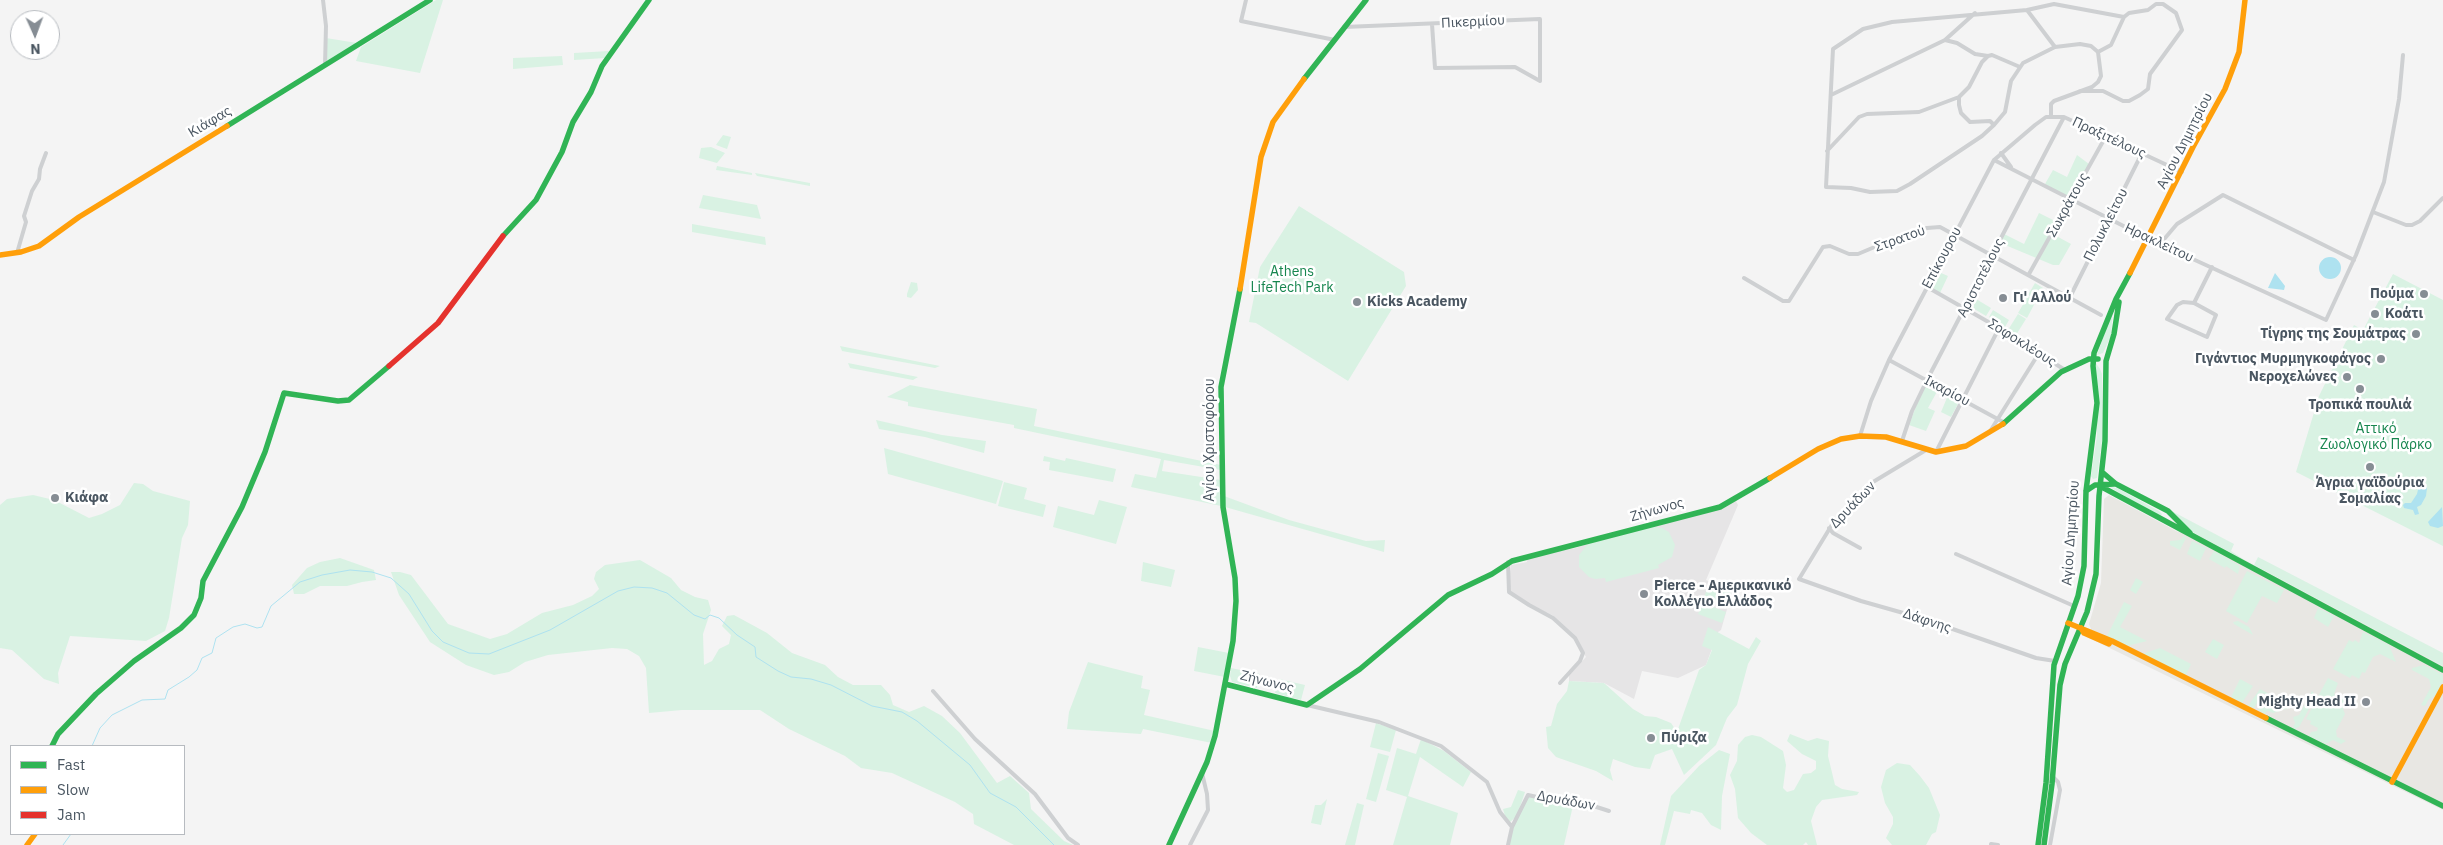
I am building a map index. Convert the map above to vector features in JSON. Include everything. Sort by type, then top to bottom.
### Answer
[{"type":"street","points":[[323,0],[326,26],[325,66]]},
{"type":"street","name":"Κιάφας","points":[[0,255],[17,253],[39,246],[79,217],[430,0]]},
{"type":"street","points":[[52,745],[58,734],[96,694],[134,661],[181,628],[194,615],[203,581],[242,507],[265,452],[284,393],[338,401],[349,400],[438,323],[496,244],[536,200],[562,152],[573,122],[592,92],[602,66],[649,0]]},
{"type":"street","points":[[1246,0],[1241,20],[1335,40]]},
{"type":"street","name":"Αγίου Χριστοφόρου","points":[[1169,845],[1202,773],[1215,736],[1233,641],[1236,601],[1235,578],[1223,508],[1221,387],[1245,261],[1261,157],[1267,136],[1287,101],[1366,0]]},
{"type":"street","name":"Αγίου Δημητρίου","points":[[2038,845],[2046,783],[2055,661],[2074,606],[2084,566],[2086,491],[2096,407],[2095,359],[2105,324],[2149,239],[2193,147],[2217,106],[2234,68],[2241,40],[2245,0]]},
{"type":"street","points":[[2052,117],[2051,104],[2054,100],[2092,87],[2098,82],[2100,76],[2098,52],[2092,46],[2080,44],[2056,47],[2030,59],[2020,67],[2011,81],[2005,112],[1994,125],[1982,136],[1897,191],[1870,192],[1851,188],[1826,187],[1831,95],[1831,52],[1863,28],[1892,22],[1975,13],[2027,10],[2054,4],[2124,17]]},
{"type":"street","points":[[2078,91],[2104,91],[2123,101],[2129,101],[2148,89],[2150,74],[2182,30],[2176,13],[2170,7],[2156,4],[2148,10],[2129,13],[2124,17],[2111,45],[2098,52]]},
{"type":"street","points":[[2027,10],[2056,47]]},
{"type":"street","points":[[1831,95],[1945,40],[1975,13]]},
{"type":"street","name":"Πικερμίου","points":[[1344,27],[1540,19],[1540,81],[1515,67],[1435,68],[1432,24]]},
{"type":"street","points":[[1945,40],[1957,43],[1975,54],[1992,55],[2020,67]]},
{"type":"street","points":[[2160,244],[2177,224],[2223,195],[2354,260],[2385,176],[2397,112],[2402,55]]},
{"type":"street","points":[[1827,151],[1859,117],[1867,114],[1928,110],[1959,97],[1969,87],[1982,62],[1988,56]]},
{"type":"street","points":[[1959,97],[1959,105],[1965,120],[1970,122],[1990,121],[1994,125]]},
{"type":"street","name":"Επίκουρου","points":[[1860,436],[1871,401],[1888,360],[1994,160],[2046,117],[2064,117]]},
{"type":"street","name":"Πραξιτέλους","points":[[2064,117],[2182,172]]},
{"type":"street","name":"Αριστοτέλους","points":[[1902,440],[1912,411],[1927,380],[2064,117]]},
{"type":"street","name":"Σωκράτους","points":[[2029,274],[2106,136]]},
{"type":"street","points":[[17,253],[26,222],[24,216],[32,190],[39,179],[40,169],[46,153]]},
{"type":"street","points":[[2001,153],[2012,169]]},
{"type":"street","name":"Πολυκλείτου","points":[[2070,297],[2142,153]]},
{"type":"street","name":"Ηρακλείτου","points":[[1994,160],[2149,239],[2326,320],[2354,260]]},
{"type":"street","points":[[2373,212],[2406,225],[2412,225],[2420,221],[2443,198]]},
{"type":"street","name":"Στρατού","points":[[1744,278],[1782,301],[1788,301],[1823,247],[1830,246],[1849,254],[1858,254],[1927,228],[1940,226],[2101,315]]},
{"type":"street","points":[[2194,303],[2212,267]]},
{"type":"street","name":"Αγίου Δημητρίου","points":[[2044,845],[2053,777],[2059,689],[2064,667],[2090,604],[2096,574],[2098,486],[2102,472],[2105,441],[2106,368],[2114,334],[2117,308],[2124,286]]},
{"type":"street","name":"Σοφοκλέους","points":[[1927,287],[1999,328],[2065,370]]},
{"type":"street","points":[[2183,302],[2194,303],[2216,314],[2207,337],[2168,319],[2177,305],[2183,302]]},
{"type":"street","points":[[1936,452],[1999,328]]},
{"type":"street","points":[[1988,434],[2039,353]]},
{"type":"street","name":"Ζήνωνος","points":[[1225,684],[1307,705],[1360,669],[1448,595],[1492,574],[1508,562],[1528,555],[1572,546],[1604,536],[1720,507],[1826,444],[1841,439],[1879,436],[1902,440],[1936,452],[1966,446],[2005,423],[2048,382],[2065,370],[2108,353]]},
{"type":"street","points":[[2095,359],[2106,368]]},
{"type":"street","name":"Ικαρίου","points":[[1888,360],[2005,423]]},
{"type":"street","name":"Δρυάδων","points":[[1800,579],[1830,528],[1873,482],[1926,450]]},
{"type":"street","points":[[2102,472],[2116,484],[2172,514],[2193,536]]},
{"type":"street","points":[[2088,476],[2098,486],[2193,536],[2245,567],[2443,670]]},
{"type":"street","points":[[2086,491],[2105,483],[2116,484]]},
{"type":"street","points":[[2099,504],[2103,494],[2109,492]]},
{"type":"street","points":[[2161,508],[2163,513],[2162,520]]},
{"type":"street","points":[[1830,528],[1833,533],[1860,548]]},
{"type":"street","points":[[1956,554],[2074,606]]},
{"type":"street","points":[[1508,562],[1509,592],[1554,618],[1574,638],[1583,653],[1580,661],[1560,683]]},
{"type":"street","name":"Δάφνης","points":[[1800,579],[2036,658],[2055,661]]},
{"type":"street","points":[[2068,623],[2092,631],[2443,806]]},
{"type":"street","points":[[2081,628],[2088,635],[2123,648]]},
{"type":"street","points":[[2073,646],[2088,635]]},
{"type":"street","points":[[2392,782],[2443,687]]},
{"type":"street","points":[[933,691],[976,739],[1035,794],[1068,838],[1078,845]]},
{"type":"street","points":[[1307,705],[1379,722],[1441,746],[1487,782],[1500,812],[1512,827],[1508,845]]},
{"type":"street","points":[[1190,845],[1208,810],[1207,794],[1202,773]]},
{"type":"street","points":[[2050,845],[2060,790],[2058,782],[2053,777]]},
{"type":"street","name":"Δρυάδων","points":[[1512,827],[1528,795],[1546,799],[1575,800],[1609,811]]},
{"type":"street","points":[[1991,844],[1998,845]]},
{"type":"shaded area","points":[[2109,495],[2178,532],[2194,533],[2443,666],[2443,810],[2087,637],[2091,629],[2089,624],[2101,583],[2104,499]]},
{"type":"shaded area","points":[[1736,501],[1738,505],[1706,580],[1732,592],[1721,630],[1718,632],[1706,665],[1678,678],[1642,671],[1634,699],[1604,683],[1569,681],[1569,675],[1586,657],[1575,637],[1552,615],[1530,605],[1511,592],[1509,581],[1511,565],[1527,562],[1526,557],[1576,548],[1713,510]]},
{"type":"green space","points":[[436,0],[443,0],[420,73],[356,61],[361,47]]},
{"type":"green space","points":[[326,38],[357,43],[327,61]]},
{"type":"green space","points":[[609,51],[605,58],[574,60],[574,53]]},
{"type":"green space","points":[[562,56],[563,65],[513,69],[513,58]]},
{"type":"green space","points":[[723,135],[731,137],[727,149],[716,145]]},
{"type":"green space","points":[[711,147],[725,153],[717,163],[699,158],[701,148]]},
{"type":"green space","points":[[2077,155],[2089,164],[2069,199],[2045,184],[2053,170],[2067,177]]},
{"type":"green space","points":[[717,166],[752,173],[752,175],[716,170]]},
{"type":"green space","points":[[755,173],[810,183],[810,186],[757,176]]},
{"type":"green space","points":[[703,195],[757,205],[761,219],[699,208]]},
{"type":"green space","name":"Athens LifeTech Park","points":[[1299,206],[1404,272],[1406,286],[1348,381],[1256,323],[1249,322],[1260,267]]},
{"type":"green space","points":[[2039,213],[2055,221],[2049,232],[2071,244],[2059,265],[2053,265],[1998,242],[2002,233],[2024,244]]},
{"type":"green space","points":[[692,224],[765,237],[766,245],[692,232]]},
{"type":"green space","points":[[1934,270],[1948,276],[1940,293],[1926,285]]},
{"type":"green space","name":"Αττικό Ζωολογικό Πάρκο","points":[[2393,274],[2443,300],[2443,546],[2296,472],[2319,396],[2354,325],[2363,330]]},
{"type":"green space","points":[[911,282],[917,283],[918,290],[911,298],[907,297],[907,294]]},
{"type":"green space","points":[[2035,283],[2043,288],[2036,299],[2028,295]]},
{"type":"green space","points":[[2028,296],[2036,301],[2027,318],[2018,313]]},
{"type":"green space","points":[[1976,299],[1991,308],[1986,316],[1971,307]]},
{"type":"green space","points":[[2113,309],[2111,336],[2103,353],[2097,355]]},
{"type":"green space","points":[[1993,310],[2009,320],[2005,327],[1989,317]]},
{"type":"green space","points":[[2018,314],[2026,319],[2016,335],[2008,330]]},
{"type":"green space","points":[[840,346],[940,366],[935,368],[842,351]]},
{"type":"green space","points":[[2095,362],[2102,374],[2102,440],[2097,478],[2093,479],[2091,476],[2097,436]]},
{"type":"green space","points":[[848,363],[918,377],[913,380],[850,368]]},
{"type":"green space","points":[[1926,380],[1939,388],[1928,408],[1935,411],[1926,431],[1909,425]]},
{"type":"green space","points":[[910,385],[1037,409],[1034,426],[1221,465],[1221,470],[1164,460],[1162,471],[1221,480],[1221,506],[1131,487],[1135,474],[1156,478],[1161,459],[1014,428],[1014,425],[908,406],[908,402],[887,397]]},
{"type":"green space","points":[[1949,393],[1960,400],[1951,417],[1941,412]]},
{"type":"green space","points":[[876,420],[942,435],[986,441],[984,453],[925,437],[879,429]]},
{"type":"green space","points":[[884,448],[1003,481],[996,504],[888,474]]},
{"type":"green space","points":[[1044,456],[1065,461],[1066,458],[1116,469],[1113,482],[1049,470],[1050,462],[1043,461]]},
{"type":"green space","points":[[1004,482],[1027,488],[1024,499],[1046,505],[1043,517],[998,506]]},
{"type":"green space","points":[[134,483],[143,484],[153,491],[190,501],[188,525],[182,538],[169,618],[165,631],[146,641],[70,636],[58,673],[59,684],[44,679],[12,650],[0,648],[0,505],[7,499],[33,495],[54,500],[89,518],[120,505]]},
{"type":"green space","points":[[2108,486],[2117,488],[2162,514],[2160,517]]},
{"type":"green space","points":[[1224,496],[1289,520],[1366,541],[1385,540],[1384,552],[1225,507]]},
{"type":"green space","points":[[1099,500],[1127,507],[1116,544],[1053,527],[1058,506],[1094,515]]},
{"type":"green space","points":[[2166,508],[2234,544],[2231,551],[2246,561],[2194,533]]},
{"type":"green space","points":[[1653,527],[1662,528],[1669,532],[1675,545],[1672,557],[1658,565],[1659,568],[1606,582],[1605,578],[1595,579],[1589,577],[1579,567],[1579,555],[1588,544]]},
{"type":"green space","points":[[2184,536],[2186,538],[2180,550],[2170,545],[2170,541],[2180,540]]},
{"type":"green space","points":[[2192,541],[2206,548],[2200,561],[2187,554]]},
{"type":"green space","points":[[2214,551],[2240,566],[2238,574],[2226,566],[2225,568],[2209,559]]},
{"type":"green space","points":[[2258,557],[2443,653],[2443,666],[2254,565]]},
{"type":"green space","points":[[340,558],[374,570],[376,580],[347,586],[320,586],[304,594],[294,594],[292,585],[307,568],[320,562]]},
{"type":"green space","points":[[640,560],[671,578],[681,590],[695,597],[708,600],[711,610],[703,634],[704,665],[712,661],[719,649],[729,644],[731,635],[722,626],[727,616],[734,615],[767,633],[792,653],[825,665],[838,677],[853,685],[881,685],[890,695],[893,705],[909,712],[924,706],[942,716],[960,733],[997,783],[1010,776],[1029,793],[1031,809],[1064,841],[1073,845],[1014,845],[974,824],[973,814],[955,802],[892,773],[861,768],[845,756],[789,729],[760,710],[682,710],[649,713],[646,668],[639,656],[627,649],[612,648],[548,655],[525,662],[509,672],[494,675],[466,665],[430,642],[399,595],[391,572],[411,575],[448,624],[490,639],[507,634],[542,613],[573,605],[592,596],[599,589],[594,579],[596,572],[605,565]]},
{"type":"green space","points":[[1143,562],[1175,570],[1171,587],[1141,581]]},
{"type":"green space","points":[[2247,571],[2284,590],[2277,603],[2262,596],[2247,623],[2226,611]]},
{"type":"green space","points":[[2136,578],[2143,582],[2136,594],[2130,590]]},
{"type":"green space","points":[[1709,584],[1731,593],[1727,605],[1704,597]]},
{"type":"green space","points":[[2124,602],[2132,606],[2120,627],[2147,641],[2127,646],[2107,636]]},
{"type":"green space","points":[[1703,603],[1726,612],[1722,623],[1698,614]]},
{"type":"green space","points":[[2318,608],[2334,616],[2328,627],[2314,618]]},
{"type":"green space","points":[[2238,621],[2249,627],[2253,635],[2233,622]]},
{"type":"green space","points":[[1708,627],[1749,649],[1756,637],[1761,641],[1748,664],[1737,705],[1727,718],[1716,745],[1684,775],[1672,749],[1655,755],[1650,769],[1635,767],[1613,759],[1610,770],[1613,781],[1596,771],[1556,757],[1548,748],[1546,727],[1551,726],[1557,704],[1567,691],[1569,681],[1604,683],[1633,709],[1645,716],[1656,717],[1671,723],[1677,732],[1699,670],[1706,665],[1712,650],[1702,646]]},
{"type":"green space","points":[[2363,632],[2389,645],[2396,662],[2380,654],[2373,657],[2365,673],[2362,672],[2359,679],[2352,675],[2350,678],[2333,669],[2349,640],[2353,642],[2355,640],[2359,643]]},
{"type":"green space","points":[[2213,639],[2224,645],[2217,659],[2205,652]]},
{"type":"green space","points":[[1198,647],[1229,653],[1225,677],[1194,671]]},
{"type":"green space","points":[[2160,648],[2191,664],[2186,675],[2142,654]]},
{"type":"green space","points":[[1088,662],[1143,676],[1141,688],[1150,690],[1144,715],[1215,731],[1212,743],[1143,729],[1141,734],[1067,729],[1069,712]]},
{"type":"green space","points":[[2424,665],[2443,675],[2443,681],[2435,696],[2429,699],[2425,706],[2421,705],[2431,687],[2429,679],[2412,670],[2412,668]]},
{"type":"green space","points":[[1231,668],[1260,674],[1257,688],[1232,682],[1230,676]]},
{"type":"green space","points":[[2328,678],[2338,683],[2334,694],[2347,701],[2343,709],[2345,714],[2336,731],[2337,737],[2346,741],[2341,744],[2333,740],[2326,744],[2309,736],[2311,732],[2317,731],[2318,728],[2310,724],[2311,721],[2306,719]]},
{"type":"green space","points":[[1279,679],[1305,685],[1301,700],[1275,693]]},
{"type":"green space","points":[[2240,679],[2253,686],[2242,703],[2231,697]]},
{"type":"green space","points":[[2260,689],[2292,707],[2273,713],[2267,711],[2265,714],[2258,710],[2266,695],[2263,693],[2254,708],[2248,706]]},
{"type":"green space","points":[[2312,691],[2316,696],[2299,727],[2296,728],[2297,730],[2293,728],[2295,723],[2293,717],[2299,715]]},
{"type":"green space","points":[[1376,723],[1396,730],[1390,752],[1370,747]]},
{"type":"green space","points":[[1790,734],[1808,741],[1817,738],[1829,741],[1828,756],[1835,785],[1842,789],[1859,792],[1857,795],[1822,800],[1816,807],[1811,821],[1817,845],[1808,845],[1806,842],[1803,845],[1767,845],[1751,833],[1738,818],[1735,789],[1730,775],[1737,761],[1738,745],[1745,737],[1752,735],[1761,737],[1783,751],[1786,765],[1783,788],[1787,792],[1794,790],[1803,774],[1811,773],[1816,769],[1816,761],[1802,754],[1787,741]]},
{"type":"green space","points":[[1421,739],[1444,751],[1471,772],[1463,787],[1420,757],[1408,796],[1458,813],[1450,845],[1393,845],[1407,797],[1386,790],[1397,748],[1416,754]]},
{"type":"green space","points":[[1719,750],[1730,754],[1722,796],[1721,830],[1711,825],[1702,813],[1691,810],[1690,814],[1674,811],[1665,845],[1660,845],[1671,796],[1699,766]]},
{"type":"green space","points":[[1378,753],[1389,756],[1376,802],[1366,799]]},
{"type":"green space","points":[[1897,763],[1910,765],[1920,776],[1929,788],[1940,815],[1936,832],[1932,834],[1926,845],[1892,845],[1886,838],[1893,824],[1893,817],[1885,803],[1881,787],[1886,770]]},
{"type":"green space","points":[[1518,790],[1525,792],[1517,816],[1510,822],[1505,816],[1503,809],[1511,807]]},
{"type":"green space","points":[[1529,796],[1544,801],[1574,801],[1564,845],[1509,845],[1513,828]]},
{"type":"green space","points":[[1327,799],[1321,825],[1311,823],[1315,805],[1321,805]]},
{"type":"green space","points":[[1357,803],[1364,805],[1355,845],[1345,845]]},
{"type":"water","points":[[2330,257],[2338,260],[2341,268],[2338,276],[2330,279],[2322,276],[2319,268],[2322,260]]},
{"type":"water","points":[[2275,273],[2285,286],[2284,290],[2268,288]]},
{"type":"water","points":[[2423,484],[2427,488],[2426,496],[2421,505],[2417,507],[2419,514],[2415,515],[2413,510],[2404,508],[2403,505],[2411,503],[2417,494],[2419,485]]},
{"type":"water","points":[[2442,507],[2443,526],[2438,528],[2430,526],[2428,522]]},
{"type":"waterway","points":[[92,745],[100,728],[112,715],[142,700],[165,699],[168,690],[189,677],[197,670],[202,658],[212,653],[216,638],[233,627],[245,624],[257,628],[262,627],[271,606],[300,582],[322,575],[350,570],[372,572],[391,578],[409,594],[432,631],[443,642],[469,653],[489,654],[550,630],[618,591],[634,587],[652,588],[667,593],[694,615],[705,619],[710,615],[719,618],[737,635],[755,647],[756,657],[778,671],[791,677],[811,679],[831,685],[872,706],[902,712],[917,721],[970,765],[990,793],[1016,807],[1054,845]]},
{"type":"waterway","points":[[63,845],[70,835]]},
{"type":"traffic: fast","points":[[227,126],[430,0]]},
{"type":"traffic: fast","points":[[503,236],[536,200],[562,152],[573,122],[591,92],[602,66],[649,0]]},
{"type":"traffic: fast","points":[[1304,79],[1366,0]]},
{"type":"traffic: fast","points":[[2038,845],[2046,783],[2054,665],[2078,596],[2084,566],[2086,491],[2097,403],[2093,366],[2094,353],[2116,299],[2130,273]]},
{"type":"traffic: fast","points":[[1169,845],[1207,762],[1215,736],[1233,641],[1236,601],[1235,578],[1223,507],[1221,387],[1240,289]]},
{"type":"traffic: fast","points":[[2044,845],[2052,784],[2060,685],[2065,664],[2087,612],[2096,574],[2099,496],[2105,441],[2106,361],[2114,334],[2119,302]]},
{"type":"traffic: fast","points":[[2003,424],[2061,372],[2089,359],[2098,359]]},
{"type":"traffic: fast","points":[[52,745],[58,734],[96,694],[134,661],[181,628],[194,615],[201,598],[203,581],[242,507],[265,452],[284,393],[338,401],[349,400],[389,366]]},
{"type":"traffic: fast","points":[[2102,472],[2116,484],[2168,511],[2190,533]]},
{"type":"traffic: fast","points":[[1225,684],[1307,705],[1360,669],[1448,595],[1492,574],[1512,561],[1720,507],[1770,478]]},
{"type":"traffic: fast","points":[[2086,491],[2095,485],[2114,484]]},
{"type":"traffic: fast","points":[[2100,486],[2443,670]]},
{"type":"traffic: fast","points":[[2266,718],[2443,806]]},
{"type":"traffic: slow","points":[[2130,273],[2193,147],[2225,89],[2239,52],[2245,0]]},
{"type":"traffic: slow","points":[[1240,289],[1261,157],[1273,122],[1304,79]]},
{"type":"traffic: slow","points":[[0,255],[21,252],[39,246],[79,217],[227,126]]},
{"type":"traffic: slow","points":[[1770,478],[1818,449],[1841,439],[1860,436],[1886,437],[1936,452],[1966,446],[2003,424]]},
{"type":"traffic: slow","points":[[2068,623],[2112,641],[2266,718]]},
{"type":"traffic: slow","points":[[2081,628],[2084,633],[2109,644]]},
{"type":"traffic: slow","points":[[2392,782],[2443,687]]},
{"type":"traffic: slow","points":[[27,845],[34,835]]},
{"type":"traffic: jam","points":[[389,366],[438,323],[503,236]]},
{"type":"place","name":"Πούμα","points":[[2424,294]]},
{"type":"place","name":"Γι' Αλλού","points":[[2003,298]]},
{"type":"place","name":"Kicks Academy","points":[[1357,302]]},
{"type":"place","name":"Κοάτι","points":[[2375,314]]},
{"type":"place","name":"Τίγρης της Σουμάτρας","points":[[2416,334]]},
{"type":"place","name":"Γιγάντιος Μυρμηγκοφάγος","points":[[2381,359]]},
{"type":"place","name":"Νεροχελώνες","points":[[2347,377]]},
{"type":"place","name":"Τροπικά πουλιά","points":[[2360,389]]},
{"type":"place","name":"Άγρια γαϊδούρια Σομαλίας","points":[[2370,467]]},
{"type":"place","name":"Κιάφα","points":[[55,498]]},
{"type":"place","name":"Pierce - Αμερικανικό Κολλέγιο Ελλάδος","points":[[1644,594]]},
{"type":"place","name":"Mighty Head II","points":[[2366,702]]},
{"type":"place","name":"Πύριζα","points":[[1651,738]]}]
